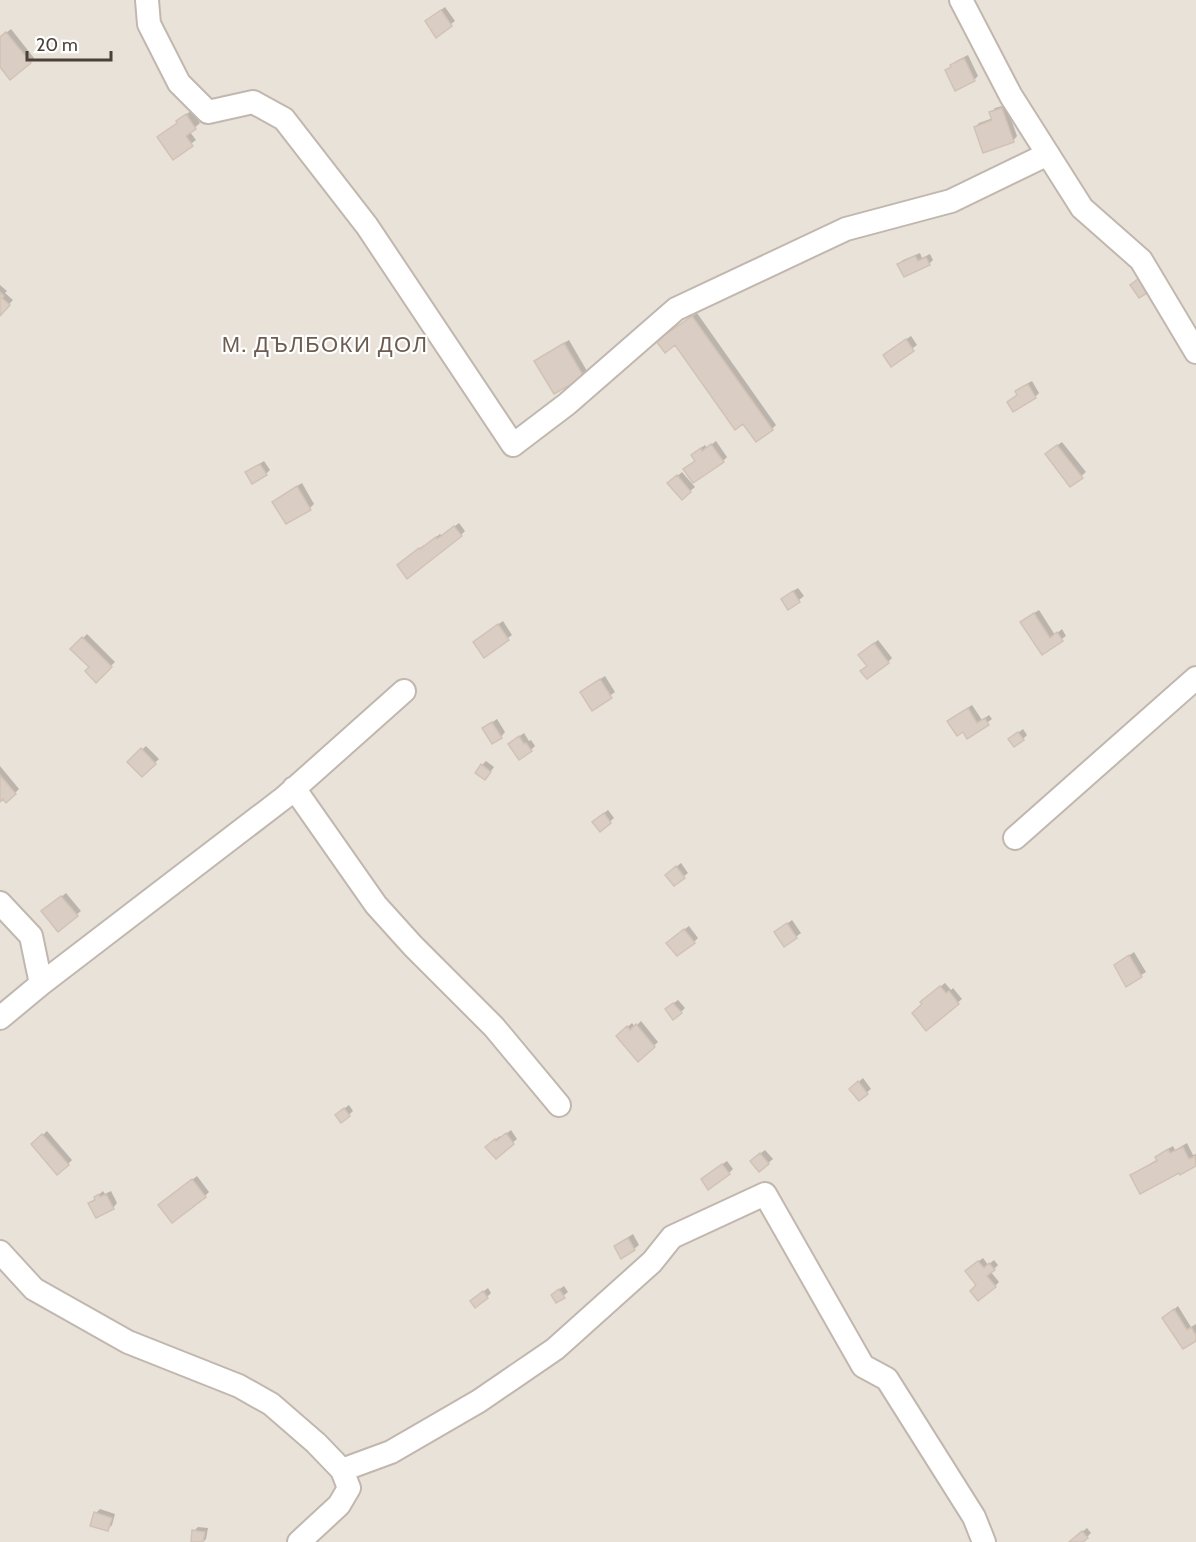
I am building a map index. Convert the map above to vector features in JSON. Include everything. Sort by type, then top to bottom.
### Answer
[{"type":"street","points":[[147,0],[149,24],[179,83],[208,111],[253,102],[284,119],[367,226],[513,445],[567,404],[676,309],[846,229],[951,201],[1048,154]]},
{"type":"street","points":[[961,0],[1011,96],[1082,208],[1142,260],[1196,352]]},
{"type":"street","points":[[1015,838],[1196,678]]},
{"type":"street","points":[[0,1018],[294,788],[404,691]]},
{"type":"street","points":[[294,788],[375,905],[494,1027],[559,1104]]},
{"type":"street","points":[[0,903],[31,936],[41,984]]},
{"type":"street","points":[[342,1470],[391,1452],[478,1401],[555,1349],[652,1262],[672,1237],[765,1194],[863,1366],[887,1379],[974,1517],[984,1542]]},
{"type":"street","points":[[0,1252],[34,1289],[128,1342],[239,1386],[271,1404],[316,1443],[342,1470],[349,1488],[339,1505],[299,1542]]},
{"type":"shaded area","points":[[0,0],[1196,0],[1196,1542],[0,1542]]},
{"type":"building","points":[[441,10],[452,26],[436,38],[425,21]]},
{"type":"building","points":[[6,32],[31,63],[10,80],[0,67],[0,37]]},
{"type":"building","points":[[964,58],[975,81],[955,91],[945,70]]},
{"type":"building","points":[[1002,108],[1014,142],[983,153],[974,127],[992,120],[989,112]]},
{"type":"building","points":[[186,114],[196,129],[186,136],[193,146],[173,160],[157,137]]},
{"type":"building","points":[[915,256],[918,261],[926,257],[930,265],[904,277],[897,264]]},
{"type":"building","points":[[1142,276],[1152,290],[1139,298],[1130,285]]},
{"type":"building","points":[[0,292],[4,296],[2,298],[10,305],[0,316]]},
{"type":"building","points":[[692,316],[773,430],[756,442],[743,424],[735,430],[675,345],[665,353],[656,341]]},
{"type":"building","points":[[906,339],[914,351],[891,367],[883,355]]},
{"type":"building","points":[[564,343],[584,377],[554,394],[534,361]]},
{"type":"building","points":[[1028,384],[1036,398],[1013,412],[1007,402],[1017,395],[1015,391]]},
{"type":"building","points":[[711,444],[724,462],[693,483],[683,469],[695,461],[691,455]]},
{"type":"building","points":[[1057,445],[1083,478],[1070,487],[1045,454]]},
{"type":"building","points":[[260,464],[267,475],[252,484],[245,472]]},
{"type":"building","points":[[677,475],[691,492],[682,500],[667,483]]},
{"type":"building","points":[[297,486],[311,510],[286,524],[272,502]]},
{"type":"building","points":[[454,526],[462,536],[407,579],[397,565]]},
{"type":"building","points":[[793,591],[800,602],[788,610],[781,599]]},
{"type":"building","points":[[1034,613],[1050,638],[1057,632],[1063,641],[1042,655],[1020,622]]},
{"type":"building","points":[[498,624],[509,640],[484,658],[473,642]]},
{"type":"building","points":[[82,637],[112,667],[96,683],[85,671],[89,667],[70,649]]},
{"type":"building","points":[[874,643],[889,663],[867,679],[860,671],[867,666],[858,655]]},
{"type":"building","points":[[600,679],[612,698],[592,711],[580,692]]},
{"type":"building","points":[[968,708],[977,723],[985,718],[989,725],[967,739],[963,732],[957,736],[947,721]]},
{"type":"building","points":[[492,722],[502,738],[492,744],[482,728]]},
{"type":"building","points":[[1018,732],[1024,740],[1014,747],[1008,739]]},
{"type":"building","points":[[519,736],[532,751],[519,760],[508,744]]},
{"type":"building","points":[[141,748],[156,764],[142,777],[127,762]]},
{"type":"building","points":[[481,764],[491,772],[485,780],[475,773]]},
{"type":"building","points":[[0,775],[16,794],[6,803],[3,799],[0,802]]},
{"type":"building","points":[[604,813],[611,823],[600,832],[592,822]]},
{"type":"building","points":[[676,866],[685,878],[674,886],[665,875]]},
{"type":"building","points":[[61,896],[78,916],[58,932],[41,911]]},
{"type":"building","points":[[787,923],[797,938],[784,947],[774,932]]},
{"type":"building","points":[[684,929],[695,943],[677,956],[666,943]]},
{"type":"building","points":[[1129,955],[1142,977],[1126,987],[1114,965]]},
{"type":"building","points":[[940,986],[946,993],[949,991],[959,1004],[926,1031],[912,1013],[922,1004],[920,1002]]},
{"type":"building","points":[[673,1003],[682,1013],[673,1020],[665,1009]]},
{"type":"building","points":[[636,1024],[655,1047],[638,1062],[616,1036],[627,1026],[630,1030]]},
{"type":"building","points":[[858,1081],[868,1094],[859,1101],[849,1089]]},
{"type":"building","points":[[344,1108],[350,1116],[341,1123],[335,1115]]},
{"type":"building","points":[[506,1133],[514,1144],[496,1159],[485,1147]]},
{"type":"building","points":[[42,1134],[69,1165],[57,1175],[31,1144]]},
{"type":"building","points":[[1183,1147],[1189,1159],[1195,1156],[1196,1166],[1140,1194],[1130,1175],[1157,1161],[1155,1157],[1168,1149],[1170,1153]]},
{"type":"building","points":[[760,1153],[769,1164],[759,1172],[750,1161]]},
{"type":"building","points":[[722,1164],[730,1174],[708,1190],[701,1179]]},
{"type":"building","points":[[192,1179],[206,1197],[172,1223],[158,1205]]},
{"type":"building","points":[[99,1194],[100,1197],[106,1194],[114,1209],[96,1218],[88,1203],[95,1200],[94,1197]]},
{"type":"building","points":[[628,1238],[635,1250],[621,1259],[614,1246]]},
{"type":"building","points":[[978,1261],[984,1268],[989,1263],[995,1270],[987,1276],[996,1287],[978,1301],[970,1291],[976,1285],[965,1271]]},
{"type":"building","points":[[559,1289],[565,1298],[556,1303],[551,1295]]},
{"type":"building","points":[[483,1291],[488,1298],[475,1308],[470,1301]]},
{"type":"building","points":[[1174,1309],[1187,1330],[1191,1327],[1196,1335],[1196,1341],[1183,1349],[1162,1318]]},
{"type":"building","points":[[94,1512],[112,1518],[108,1531],[90,1526]]},
{"type":"building","points":[[192,1530],[205,1532],[203,1542],[191,1542]]},
{"type":"building","points":[[1082,1531],[1088,1538],[1083,1542],[1069,1542]]},
{"type":"district","name":"М. ДЪЛБОКИ ДОЛ","points":[[325,344]]}]
